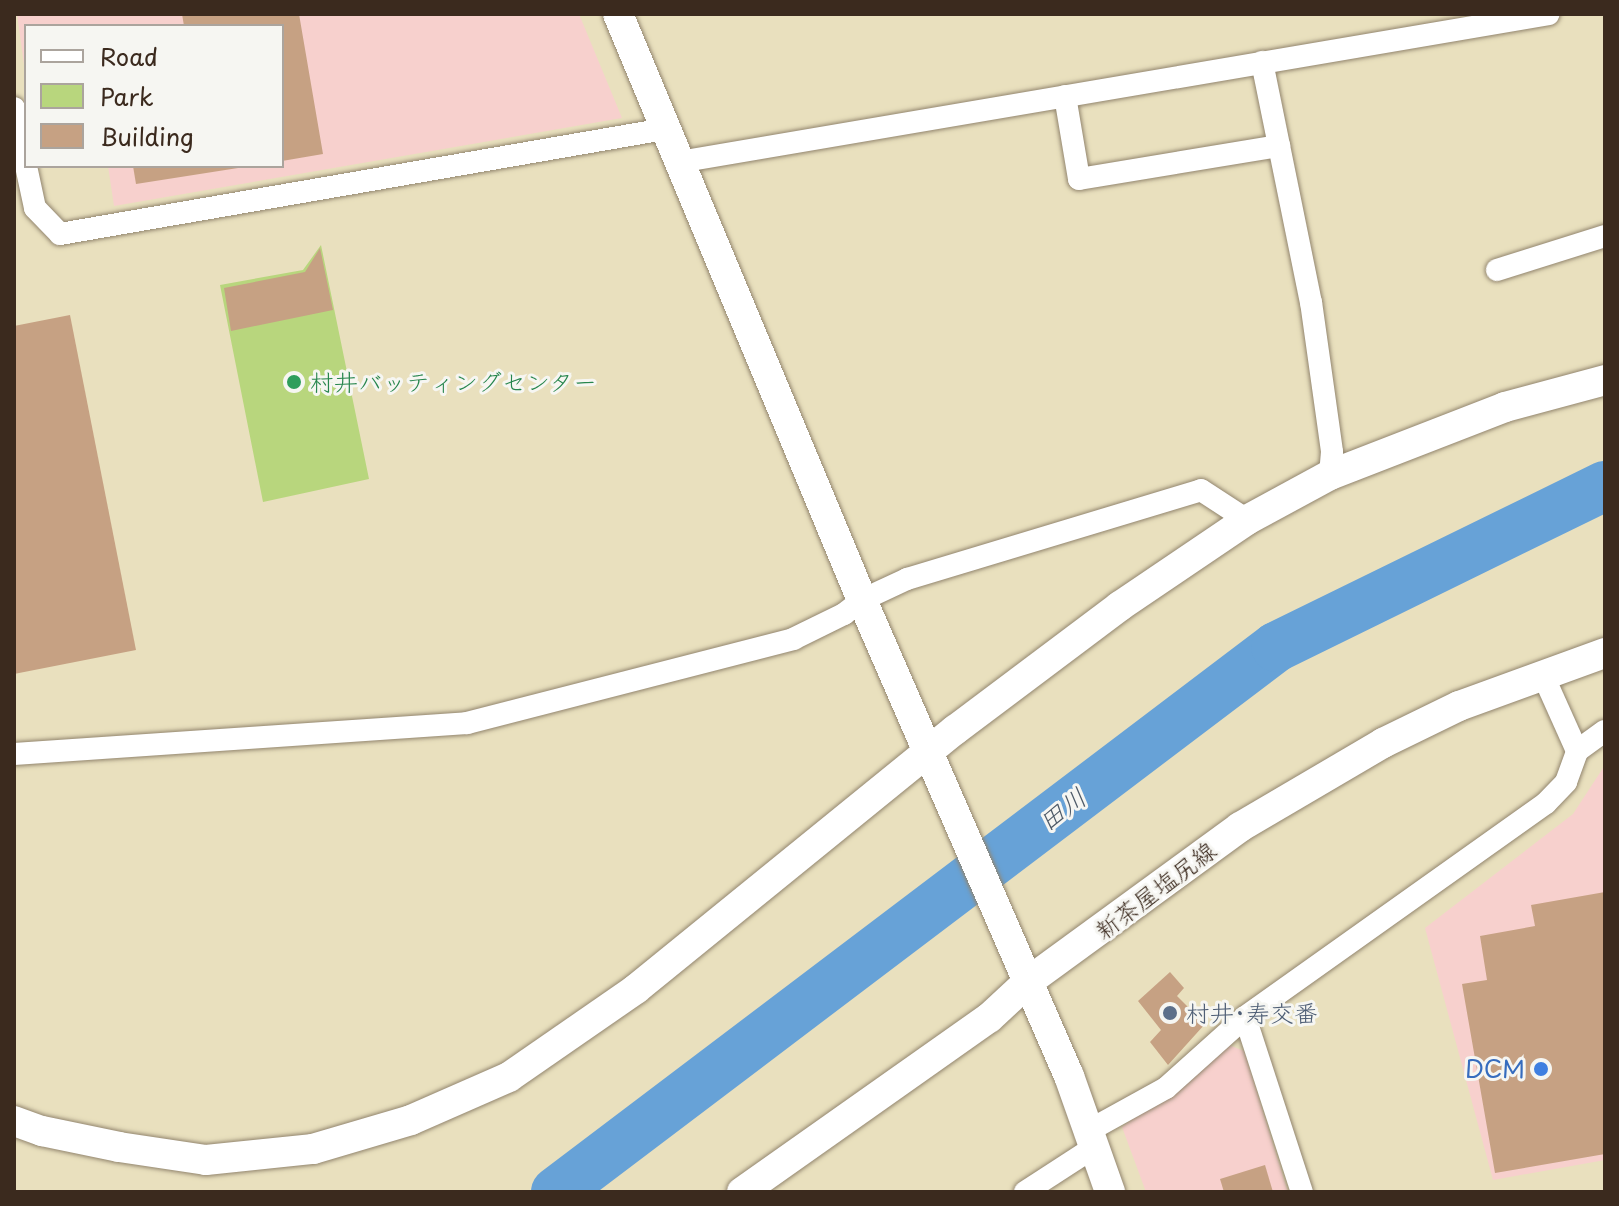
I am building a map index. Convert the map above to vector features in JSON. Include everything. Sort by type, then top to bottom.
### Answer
[{"type":"street","points":[[618,14],[862,600],[1029,981],[1093,1138],[1110,1192]]},
{"type":"street","points":[[679,162],[1549,14]]},
{"type":"street","points":[[1262,62],[1311,302],[1332,452],[1330,475]]},
{"type":"street","points":[[1065,96],[1079,179],[1279,146]]},
{"type":"street","points":[[14,108],[24,156]]},
{"type":"street","points":[[26,168],[35,208],[60,234],[665,129]]},
{"type":"street","points":[[1497,270],[1605,236]]},
{"type":"street","points":[[14,1121],[42,1131],[119,1147],[206,1160],[313,1149],[411,1120],[509,1077],[636,989],[934,766],[1120,606],[1247,520],[1330,475],[1505,407],[1605,380]]},
{"type":"street","points":[[14,754],[467,723],[793,639],[907,579],[1201,490],[1247,520]]},
{"type":"street","name":"新茶屋塩尻線","points":[[742,1192],[989,1018],[1029,981],[1266,812],[1383,743],[1459,706],[1605,653]]},
{"type":"street","points":[[1543,675],[1577,751]]},
{"type":"street","points":[[1025,1192],[1093,1138],[1166,1088],[1245,1017],[1546,803],[1566,782],[1577,751],[1605,731]]},
{"type":"street","points":[[1245,1017],[1302,1192]]},
{"type":"shaded area","points":[[17,14],[579,14],[622,118],[114,206],[108,168],[284,168],[284,24],[24,24],[24,65]]},
{"type":"shaded area","name":"DCM","points":[[1605,765],[1605,1160],[1493,1180],[1425,928],[1573,814]]},
{"type":"shaded area","points":[[1229,1045],[1244,1051],[1288,1192],[1146,1192],[1122,1127]]},
{"type":"green space","name":"村井バッティングセンター","points":[[321,245],[369,479],[263,502],[220,285],[303,270]]},
{"type":"building","points":[[182,14],[299,14],[323,154],[284,161],[284,24],[184,24]]},
{"type":"building","points":[[133,168],[238,168],[136,184]]},
{"type":"building","points":[[320,248],[333,310],[231,331],[224,288],[305,272]]},
{"type":"building","points":[[70,315],[136,650],[14,674],[14,326]]},
{"type":"building","name":"DCM","points":[[1605,892],[1605,1154],[1495,1173],[1462,984],[1487,980],[1480,936],[1535,926],[1531,905]]},
{"type":"building","name":"村井･寿交番","points":[[1170,972],[1184,988],[1177,996],[1205,1024],[1168,1065],[1150,1042],[1161,1030],[1138,1001]]},
{"type":"building","points":[[1265,1165],[1273,1192],[1224,1192],[1220,1179]]},
{"type":"waterway","name":"田川","points":[[556,1192],[1276,647],[1605,486]]},
{"type":"place","name":"村井バッティングセンター","points":[[294,382]]},
{"type":"place","name":"村井･寿交番","points":[[1170,1013]]},
{"type":"place","name":"DCM","points":[[1541,1069]]}]
